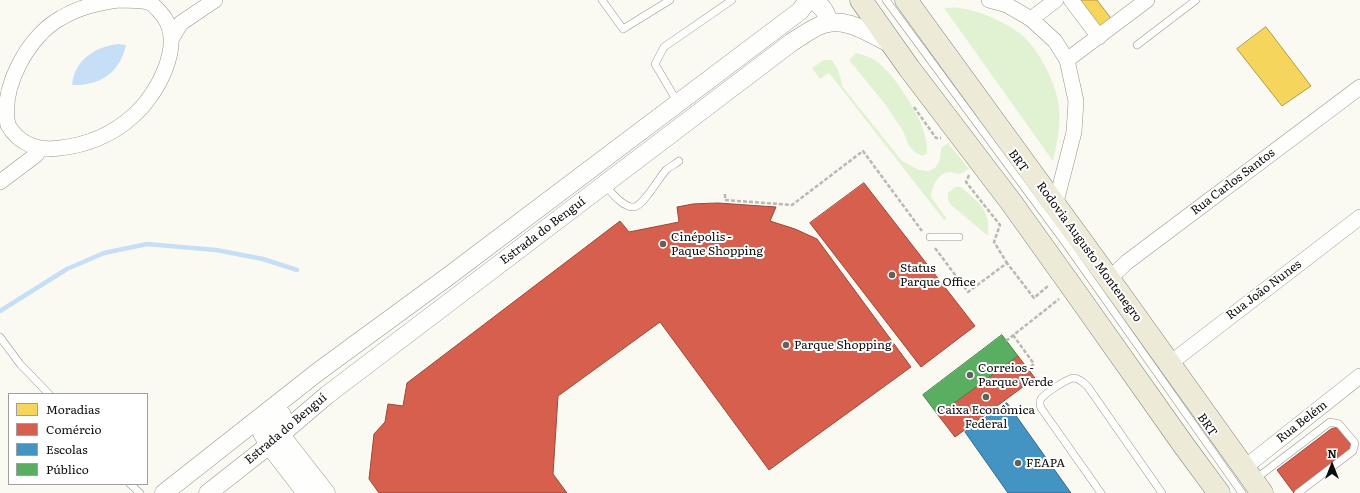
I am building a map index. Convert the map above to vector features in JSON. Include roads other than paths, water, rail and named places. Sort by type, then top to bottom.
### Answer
[{"type":"main road","points":[[861,0],[909,68],[1011,202],[1219,493]]},
{"type":"main road","name":"Rodovia Augusto Montenegro","points":[[906,0],[1109,279],[1252,481],[1276,493]]},
{"type":"street","points":[[172,38],[166,20],[152,1],[118,0],[103,2],[80,8],[59,18],[41,31],[26,47],[10,72],[1,96],[3,113],[11,129],[24,142],[40,149],[70,147],[91,142],[111,133],[134,115],[144,104],[160,80],[170,52],[172,38],[181,23],[215,0]]},
{"type":"street","name":"Estrada do Benguí","points":[[164,493],[319,371],[446,278],[800,11],[808,0]]},
{"type":"street","points":[[811,0],[826,11],[829,23]]},
{"type":"street","points":[[989,0],[1007,5],[1031,19],[1055,40],[1067,60],[1076,101],[1074,132],[1055,206]]},
{"type":"street","points":[[1031,19],[1056,0]]},
{"type":"street","points":[[1071,0],[1099,37]]},
{"type":"street","points":[[1067,60],[1147,0]]},
{"type":"street","name":"Estrada do Benguí","points":[[208,493],[327,395],[792,42],[812,29],[829,23],[843,23],[854,26],[894,46]]},
{"type":"street","name":"Rua Carlos Santos","points":[[1109,279],[1127,262],[1360,87]]},
{"type":"street","points":[[0,182],[36,155],[40,149]]},
{"type":"street","name":"Rua João Nunes","points":[[1168,364],[1360,217]]},
{"type":"street","points":[[446,278],[459,294]]},
{"type":"street","points":[[319,371],[313,386],[304,398],[262,432],[274,439],[326,493]]},
{"type":"street","name":"Rua Belém","points":[[1252,481],[1360,376]]},
{"type":"street","points":[[274,439],[306,493]]},
{"type":"lane","points":[[602,0],[623,29],[670,0]]},
{"type":"lane","points":[[678,103],[655,64],[658,58],[664,47],[732,0]]},
{"type":"lane","name":"BRT","points":[[886,0],[1064,242],[1252,481]]},
{"type":"lane","points":[[1138,45],[1195,0]]},
{"type":"lane","points":[[605,185],[619,201],[634,207],[642,203],[668,169],[679,161]]},
{"type":"lane","points":[[929,238],[959,238]]},
{"type":"lane","points":[[0,337],[20,364],[48,393]]},
{"type":"lane","points":[[1101,493],[1041,408],[1040,402],[1042,398],[1068,380],[1074,378],[1081,380],[1088,387],[1162,493]]},
{"type":"lane","points":[[1252,481],[1330,422],[1339,424],[1355,443],[1354,451],[1298,493]]},
{"type":"lane","points":[[131,485],[140,493]]},
{"type":"water","points":[[119,44],[126,45],[123,55],[114,70],[108,76],[92,83],[72,85],[77,68],[88,56],[102,48]]},
{"type":"waterway","points":[[0,311],[67,269],[104,253],[147,244],[216,250],[263,259],[297,270]]},
{"type":"place","name":"Cinépolis - Paque Shopping","points":[[663,244]]},
{"type":"place","name":"Status Parque Office","points":[[892,275]]},
{"type":"place","name":"Parque Shopping","points":[[786,345]]},
{"type":"place","name":"Correios - Parque Verde","points":[[970,375]]},
{"type":"place","name":"Caixa Econômica Federal","points":[[986,397]]},
{"type":"place","name":"FEAPA","points":[[1018,463]]}]
